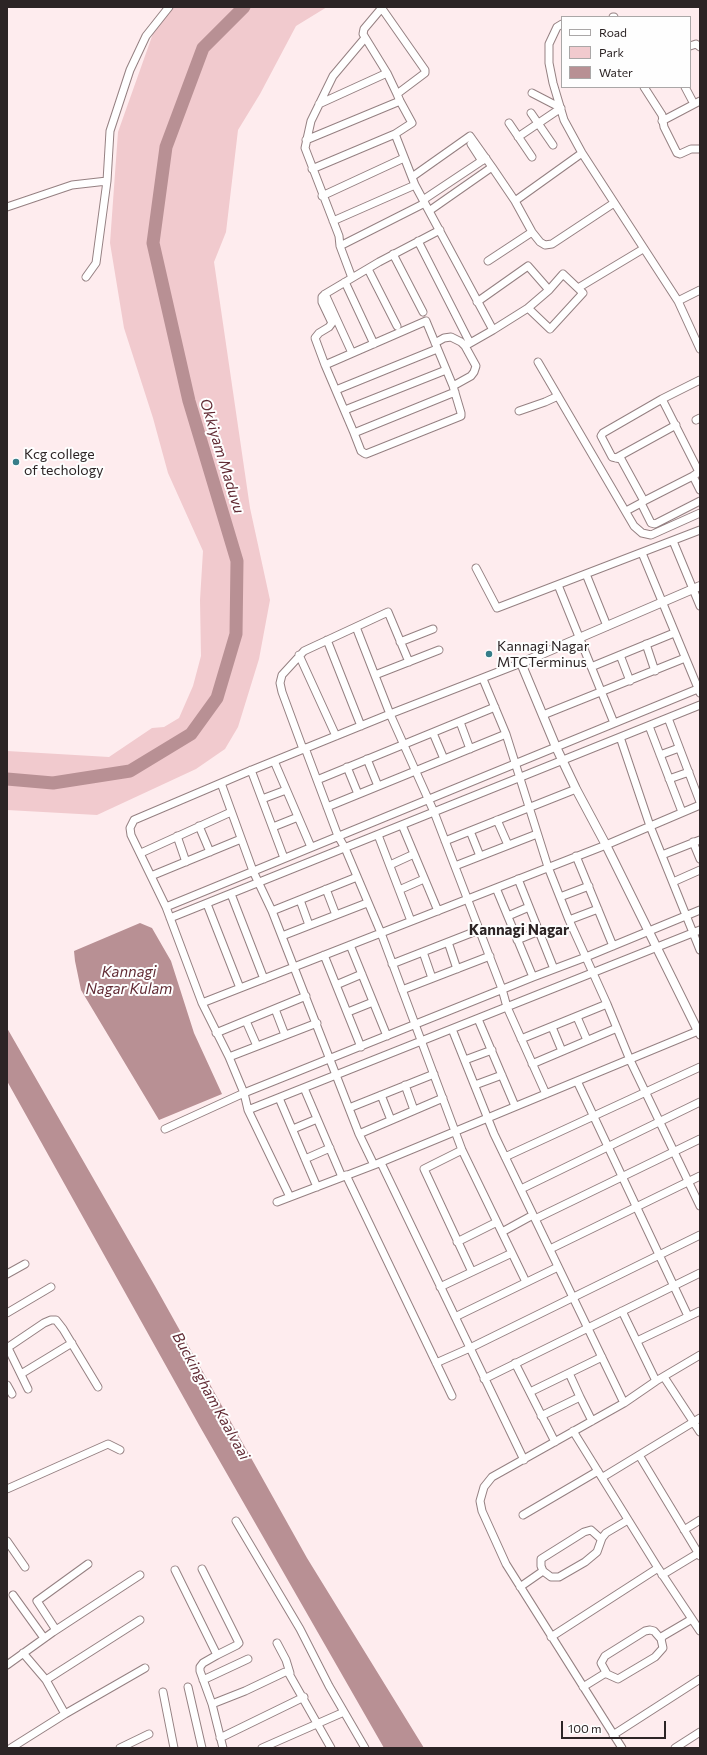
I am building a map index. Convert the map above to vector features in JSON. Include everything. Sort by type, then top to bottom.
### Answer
[{"type":"street","points":[[86,277],[96,263],[107,181],[110,131],[130,70],[146,36],[169,7]]},
{"type":"street","points":[[306,140],[399,97],[424,73],[425,70],[383,10],[377,12],[364,29],[363,34],[387,73],[399,97],[412,123],[396,134],[312,169]]},
{"type":"street","points":[[561,25],[557,27],[549,44],[549,63],[564,120],[582,153],[678,301],[700,349]]},
{"type":"street","points":[[352,278],[340,246],[339,236],[322,196],[305,148],[311,121],[333,76],[365,38]]},
{"type":"street","points":[[691,46],[696,44],[700,47]]},
{"type":"street","points":[[319,104],[387,73]]},
{"type":"street","points":[[645,88],[662,115],[662,121],[679,154],[691,149],[700,149]]},
{"type":"street","points":[[662,121],[697,102],[686,88]]},
{"type":"street","points":[[532,93],[561,108]]},
{"type":"street","points":[[518,137],[561,108]]},
{"type":"street","points":[[530,112],[552,145]]},
{"type":"street","points":[[509,122],[532,157]]},
{"type":"street","points":[[396,134],[414,181],[493,330]]},
{"type":"street","points":[[333,222],[414,181],[470,136],[484,160],[492,167],[515,202],[532,232],[540,242],[545,245],[552,244],[614,203]]},
{"type":"street","points":[[515,202],[582,153]]},
{"type":"street","points":[[322,196],[404,158]]},
{"type":"street","points":[[340,246],[424,201],[484,160]]},
{"type":"street","points":[[429,211],[492,167]]},
{"type":"street","points":[[7,207],[72,185],[107,181]]},
{"type":"street","points":[[325,365],[426,321],[454,389],[461,416],[366,454],[361,451],[325,365],[315,338],[332,323],[322,302],[322,297],[325,294],[393,254],[440,230]]},
{"type":"street","points":[[488,260],[532,232]]},
{"type":"street","points":[[354,433],[454,389],[471,376],[476,366],[468,344],[418,241]]},
{"type":"street","points":[[578,288],[643,249]]},
{"type":"street","points":[[393,254],[423,312]]},
{"type":"street","points":[[478,302],[528,266],[549,290]]},
{"type":"street","points":[[368,268],[397,326]]},
{"type":"street","points":[[336,390],[436,346],[444,338],[451,337],[468,344],[528,308],[549,290],[563,274],[583,293],[550,329],[528,308]]},
{"type":"street","points":[[345,282],[374,344]]},
{"type":"street","points":[[678,301],[700,290]]},
{"type":"street","points":[[325,294],[352,353]]},
{"type":"street","points":[[538,362],[634,526],[642,533],[651,535],[700,512]]},
{"type":"street","points":[[345,410],[446,370]]},
{"type":"street","points":[[700,380],[662,399],[603,433],[601,436],[612,457],[621,459],[651,524],[655,524],[700,501]]},
{"type":"street","points":[[519,411],[558,396]]},
{"type":"street","points":[[626,511],[699,472],[662,399]]},
{"type":"street","points":[[616,458],[676,425]]},
{"type":"street","points":[[693,476],[699,485]]},
{"type":"street","points":[[476,568],[497,608],[700,530]]},
{"type":"street","points":[[673,541],[696,587],[700,606]]},
{"type":"street","points":[[166,907],[556,747],[700,690],[674,633],[642,553]]},
{"type":"street","points":[[586,574],[607,626]]},
{"type":"street","points":[[558,585],[614,724]]},
{"type":"street","points":[[290,1197],[248,1110],[244,1093],[229,1057],[202,1003],[166,907],[131,835],[130,828],[134,820],[251,770],[390,714],[483,679],[662,603],[696,587]]},
{"type":"street","points":[[409,662],[388,612],[308,648],[282,675],[280,684],[338,836],[345,848],[381,933],[462,1150],[526,1282]]},
{"type":"street","points":[[356,627],[390,714],[427,800],[434,812],[490,956],[507,1007],[546,1094]]},
{"type":"street","points":[[400,642],[434,629]]},
{"type":"street","points":[[591,668],[674,633]]},
{"type":"street","points":[[327,640],[361,726]]},
{"type":"street","points":[[646,644],[655,671]]},
{"type":"street","points":[[375,675],[439,650]]},
{"type":"street","points":[[300,655],[336,736]]},
{"type":"street","points":[[620,655],[630,681]]},
{"type":"street","points":[[543,715],[685,658]]},
{"type":"street","points":[[277,1202],[377,1164],[515,1106],[699,1032],[562,760],[521,663]]},
{"type":"street","points":[[483,679],[506,734],[548,867],[569,920],[607,1004],[630,1060],[700,1206]]},
{"type":"street","points":[[170,918],[700,705]]},
{"type":"street","points":[[317,780],[495,707]]},
{"type":"street","points":[[668,718],[700,802]]},
{"type":"street","points":[[460,722],[470,749]]},
{"type":"street","points":[[649,726],[682,812]]},
{"type":"street","points":[[433,732],[444,759]]},
{"type":"street","points":[[327,807],[506,734]]},
{"type":"street","points":[[620,738],[650,826],[686,916],[696,931],[700,950]]},
{"type":"street","points":[[660,755],[679,748]]},
{"type":"street","points":[[367,759],[378,786]]},
{"type":"street","points":[[274,761],[311,847]]},
{"type":"street","points":[[347,767],[358,794]]},
{"type":"street","points":[[251,770],[284,858]]},
{"type":"street","points":[[669,779],[689,772]]},
{"type":"street","points":[[221,783],[253,871],[272,911],[317,1023],[359,1134],[377,1164],[440,1287],[524,1460]]},
{"type":"street","points":[[445,841],[576,789]]},
{"type":"street","points":[[262,799],[286,790]]},
{"type":"street","points":[[202,1003],[606,845],[700,805]]},
{"type":"street","points":[[141,853],[231,812]]},
{"type":"street","points":[[273,827],[298,817]]},
{"type":"street","points":[[497,820],[508,845]]},
{"type":"street","points":[[402,825],[438,911]]},
{"type":"street","points":[[199,826],[210,852]]},
{"type":"street","points":[[470,831],[480,856]]},
{"type":"street","points":[[455,866],[537,834]]},
{"type":"street","points":[[378,835],[411,921]]},
{"type":"street","points":[[177,836],[186,862]]},
{"type":"street","points":[[151,876],[241,839]]},
{"type":"street","points":[[662,855],[697,841],[700,859]]},
{"type":"street","points":[[390,864],[414,854]]},
{"type":"street","points":[[576,856],[613,946]]},
{"type":"street","points":[[673,882],[700,870]]},
{"type":"street","points":[[272,911],[357,877]]},
{"type":"street","points":[[399,890],[424,879]]},
{"type":"street","points":[[518,879],[554,969]]},
{"type":"street","points":[[560,897],[589,886]]},
{"type":"street","points":[[496,888],[533,977]]},
{"type":"street","points":[[326,889],[336,915]]},
{"type":"street","points":[[232,894],[264,979]]},
{"type":"street","points":[[300,900],[310,925]]},
{"type":"street","points":[[282,936],[367,902]]},
{"type":"street","points":[[206,904],[240,988]]},
{"type":"street","points":[[508,916],[529,907]]},
{"type":"street","points":[[569,920],[598,908]]},
{"type":"street","points":[[165,1129],[244,1093],[700,910]]},
{"type":"street","points":[[392,964],[479,930]]},
{"type":"street","points":[[517,940],[539,931]]},
{"type":"street","points":[[248,1110],[696,931]]},
{"type":"street","points":[[448,942],[457,969]]},
{"type":"street","points":[[350,945],[387,1036]]},
{"type":"street","points":[[423,952],[432,978]]},
{"type":"street","points":[[324,955],[361,1046]]},
{"type":"street","points":[[402,990],[490,956]]},
{"type":"street","points":[[336,985],[362,974]]},
{"type":"street","points":[[216,1033],[306,996]]},
{"type":"street","points":[[348,1012],[373,1002]]},
{"type":"street","points":[[522,1039],[607,1004]]},
{"type":"street","points":[[274,1009],[285,1036]]},
{"type":"street","points":[[577,1017],[587,1040]]},
{"type":"street","points":[[478,1019],[515,1106]]},
{"type":"street","points":[[246,1021],[257,1046]]},
{"type":"street","points":[[229,1057],[317,1023]]},
{"type":"street","points":[[552,1027],[562,1051]]},
{"type":"street","points":[[532,1064],[617,1028]]},
{"type":"street","points":[[452,1029],[505,1157],[624,1403]]},
{"type":"street","points":[[464,1060],[492,1050]]},
{"type":"street","points":[[505,1157],[645,1091],[700,1067]]},
{"type":"street","points":[[349,1108],[434,1074]]},
{"type":"street","points":[[474,1085],[502,1075]]},
{"type":"street","points":[[577,1081],[688,1316]]},
{"type":"street","points":[[404,1085],[414,1110]]},
{"type":"street","points":[[304,1088],[330,1148],[452,1396]]},
{"type":"street","points":[[381,1095],[391,1120]]},
{"type":"street","points":[[279,1098],[317,1187]]},
{"type":"street","points":[[359,1134],[443,1098]]},
{"type":"street","points":[[521,1189],[700,1102]]},
{"type":"street","points":[[293,1129],[317,1119]]},
{"type":"street","points":[[502,1232],[622,1177],[700,1139]]},
{"type":"street","points":[[306,1159],[330,1148]]},
{"type":"street","points":[[462,1150],[424,1169],[472,1272]]},
{"type":"street","points":[[550,1249],[700,1176]]},
{"type":"street","points":[[457,1242],[497,1222]]},
{"type":"street","points":[[436,1363],[470,1348],[700,1235]]},
{"type":"street","points":[[440,1287],[512,1253]]},
{"type":"street","points":[[7,1274],[25,1264]]},
{"type":"street","points":[[455,1317],[558,1267]]},
{"type":"street","points":[[484,1379],[700,1273]]},
{"type":"street","points":[[7,1313],[50,1288]]},
{"type":"street","points":[[622,1311],[656,1380]]},
{"type":"street","points":[[637,1341],[700,1311]]},
{"type":"street","points":[[28,1389],[8,1348],[51,1320],[56,1320],[64,1328],[98,1387]]},
{"type":"street","points":[[20,1374],[72,1343]]},
{"type":"street","points":[[622,1748],[506,1564],[482,1511],[480,1501],[484,1487],[492,1477],[624,1403],[656,1380],[664,1377],[700,1355]]},
{"type":"street","points":[[530,1392],[602,1357]]},
{"type":"street","points":[[515,1363],[555,1442]]},
{"type":"street","points":[[569,1374],[592,1421]]},
{"type":"street","points":[[664,1377],[697,1420],[700,1432]]},
{"type":"street","points":[[7,1385],[12,1394]]},
{"type":"street","points":[[541,1416],[580,1397]]},
{"type":"street","points":[[603,1477],[697,1420]]},
{"type":"street","points":[[573,1432],[603,1477],[660,1572],[700,1632]]},
{"type":"street","points":[[7,1489],[108,1444],[120,1450]]},
{"type":"street","points":[[551,1637],[660,1572],[699,1554],[639,1455]]},
{"type":"street","points":[[523,1515],[598,1470]]},
{"type":"street","points":[[601,1539],[591,1530],[584,1532],[541,1559],[541,1566],[546,1575],[554,1578],[566,1574],[592,1557],[599,1547],[601,1539],[606,1533],[628,1520]]},
{"type":"street","points":[[684,1530],[700,1520]]},
{"type":"street","points":[[236,1521],[300,1629],[365,1748]]},
{"type":"street","points":[[7,1541],[24,1567]]},
{"type":"street","points":[[56,1630],[37,1601],[88,1564]]},
{"type":"street","points":[[175,1570],[217,1654]]},
{"type":"street","points":[[202,1570],[239,1643],[206,1660],[201,1665],[200,1671],[212,1704],[223,1748]]},
{"type":"street","points":[[520,1587],[544,1571]]},
{"type":"street","points":[[7,1665],[44,1638],[140,1575]]},
{"type":"street","points":[[13,1595],[44,1638]]},
{"type":"street","points":[[661,1639],[671,1631],[692,1619]]},
{"type":"street","points":[[46,1680],[140,1620]]},
{"type":"street","points":[[645,1631],[654,1631],[661,1639],[663,1648],[655,1656],[618,1679],[607,1674],[601,1663],[605,1656],[645,1631]]},
{"type":"street","points":[[277,1643],[286,1660],[290,1673],[331,1748]]},
{"type":"street","points":[[22,1653],[46,1680],[65,1714]]},
{"type":"street","points":[[203,1680],[248,1659]]},
{"type":"street","points":[[11,1748],[65,1714],[145,1668]]},
{"type":"street","points":[[212,1704],[245,1691],[285,1672],[290,1673]]},
{"type":"street","points":[[583,1687],[598,1677],[607,1674]]},
{"type":"street","points":[[613,1735],[700,1678]]},
{"type":"street","points":[[188,1687],[202,1748]]},
{"type":"street","points":[[163,1692],[174,1748]]},
{"type":"street","points":[[220,1738],[304,1697]]},
{"type":"street","points":[[262,1748],[344,1712]]},
{"type":"street","points":[[675,1748],[700,1732]]},
{"type":"street","points":[[120,1748],[132,1745],[150,1734]]},
{"type":"green space","points":[[174,7],[327,7],[296,26],[260,94],[238,130],[226,232],[214,262],[250,508],[270,600],[259,659],[238,727],[225,749],[196,769],[97,815],[7,810],[7,751],[109,757],[152,728],[164,727],[179,718],[193,686],[201,656],[200,600],[203,551],[168,473],[153,418],[124,328],[110,243],[118,132],[156,25]]},
{"type":"water","name":"Kannagi Nagar Kulam","points":[[140,923],[152,928],[171,961],[194,1033],[222,1094],[159,1120],[81,990],[74,951]]},
{"type":"water","name":"Buckingham Kaalvaai","points":[[7,1028],[155,1286],[307,1558],[424,1748],[384,1748],[199,1425],[7,1081]]},
{"type":"waterway","name":"Okkiyam Maduvu","points":[[7,779],[53,783],[130,771],[191,734],[217,698],[236,634],[237,561],[189,401],[153,243],[166,147],[203,48],[244,7]]},
{"type":"place","name":"Kcg college of techology","points":[[16,462]]},
{"type":"place","name":"Kannagi Nagar MTCTerminus","points":[[489,654]]},
{"type":"district","name":"Kannagi Nagar","points":[[519,930]]}]
